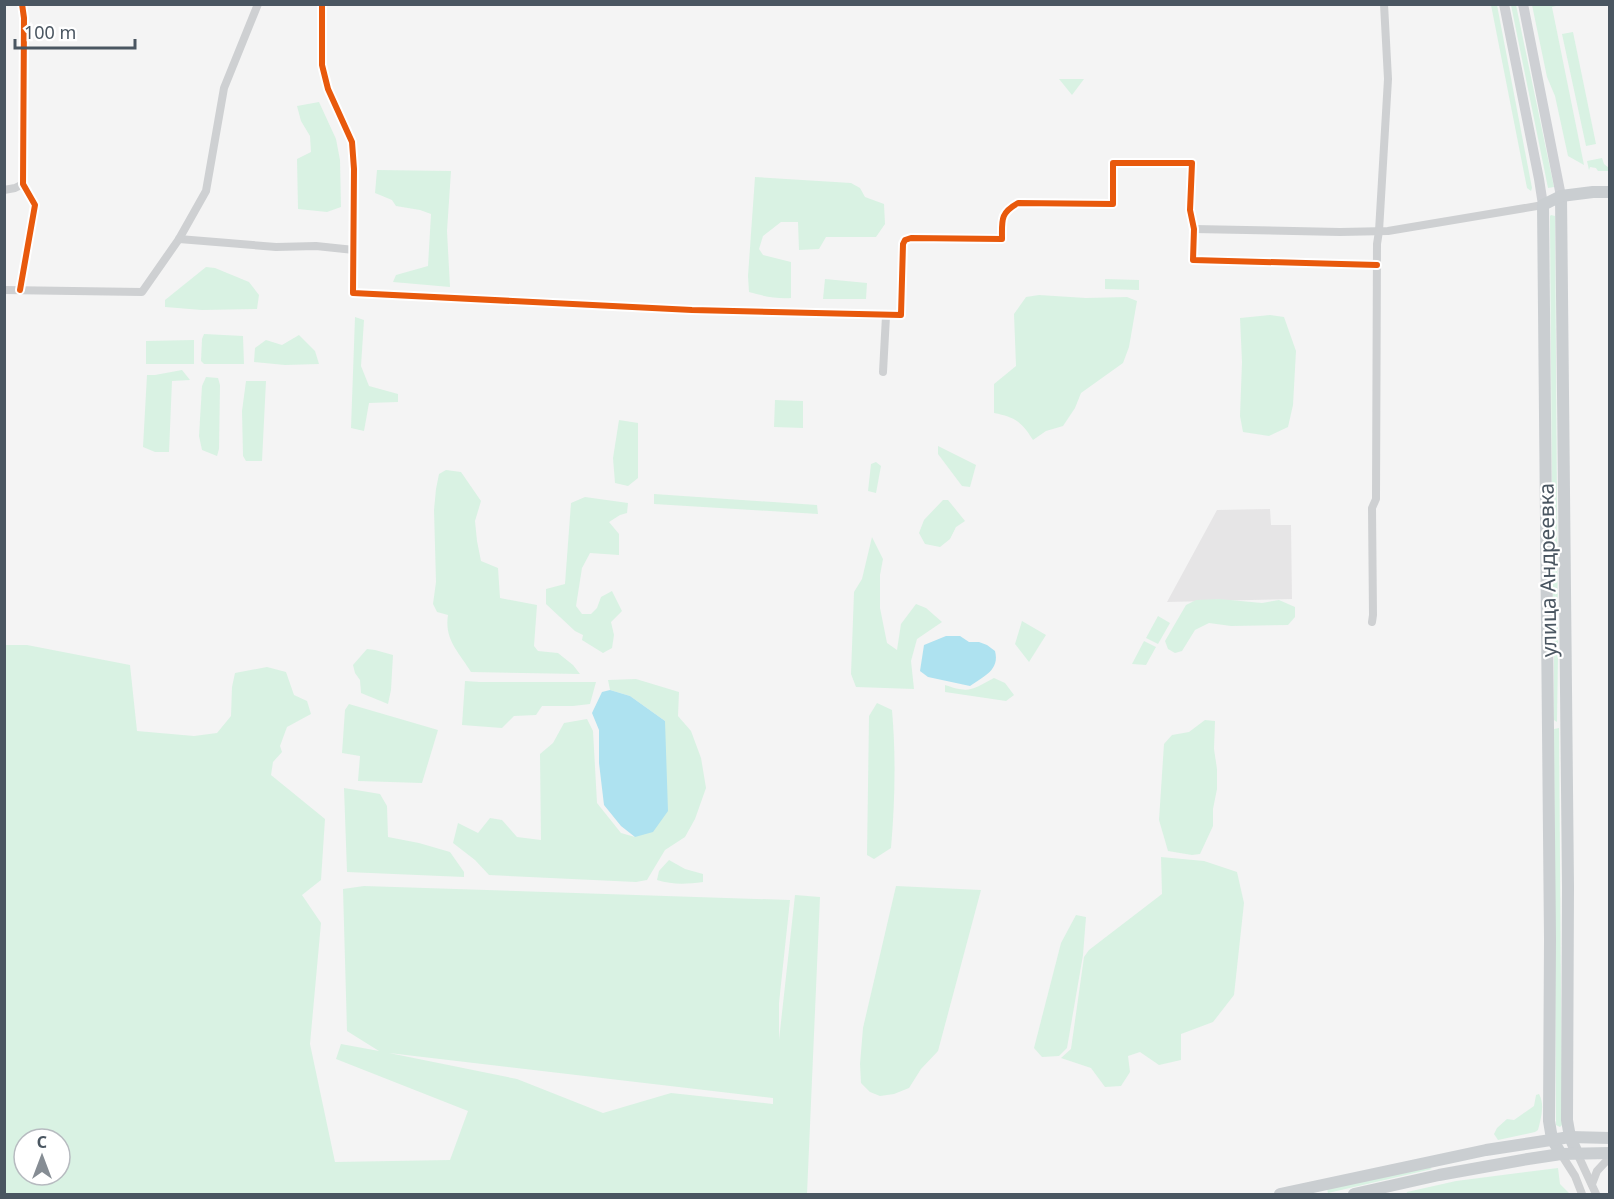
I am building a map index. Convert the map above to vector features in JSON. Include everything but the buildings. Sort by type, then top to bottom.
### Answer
[{"type":"main road","name":"улица Андреевка","points":[[1504,4],[1543,204],[1550,939],[1549,1121],[1552,1139]]},
{"type":"main road","name":"улица Андреевка","points":[[1523,4],[1561,199],[1568,887],[1567,1120],[1570,1137],[1577,1154]]},
{"type":"main road","points":[[1543,204],[1593,192],[1610,192]]},
{"type":"main road","points":[[1561,199],[1610,199]]},
{"type":"main road","points":[[1548,652],[1553,649],[1565,651]]},
{"type":"main road","points":[[1548,723],[1559,725],[1565,722]]},
{"type":"main road","points":[[1280,1194],[1317,1191],[1486,1150],[1570,1137],[1610,1138]]},
{"type":"main road","points":[[1552,1139],[1561,1154]]},
{"type":"main road","points":[[1354,1194],[1439,1175],[1561,1154],[1610,1155]]},
{"type":"street","points":[[20,290],[35,205],[23,184],[24,18],[22,4]]},
{"type":"street","points":[[4,290],[142,292],[179,239],[206,190],[224,88],[258,4]]},
{"type":"street","points":[[322,4],[322,65],[328,89],[352,142],[354,169],[353,293],[692,310],[902,315],[903,244],[905,240],[911,238],[1002,239],[1002,218],[1009,208],[1018,203],[1113,204],[1113,163],[1192,163],[1190,210],[1194,229],[1193,260],[1377,265]]},
{"type":"street","points":[[1372,622],[1372,508],[1376,499],[1377,244],[1388,79],[1384,4]]},
{"type":"street","points":[[4,190],[23,184]]},
{"type":"street","points":[[1194,229],[1379,231],[1476,217],[1543,204]]},
{"type":"street","points":[[179,239],[276,247],[316,246],[354,250]]},
{"type":"street","points":[[883,372],[886,316]]},
{"type":"street","points":[[1561,1154],[1575,1176],[1582,1194]]},
{"type":"street","points":[[1577,1154],[1596,1194]]},
{"type":"street","points":[[1592,1184],[1597,1171],[1610,1155]]},
{"type":"shaded area","points":[[1270,509],[1271,525],[1291,525],[1292,599],[1167,602],[1217,510]]},
{"type":"green space","points":[[1491,5],[1497,5],[1531,191],[1527,188]]},
{"type":"green space","points":[[1511,5],[1516,5],[1554,187],[1548,188]]},
{"type":"green space","points":[[1532,5],[1560,5],[1552,7],[1584,165],[1568,156],[1555,96],[1547,77]]},
{"type":"green space","points":[[1573,32],[1596,144],[1586,146],[1562,34]]},
{"type":"green space","points":[[1059,79],[1084,79],[1072,95]]},
{"type":"green space","points":[[319,102],[336,139],[340,160],[341,207],[327,212],[298,209],[297,159],[311,152],[310,136],[301,121],[297,106]]},
{"type":"green space","points":[[1602,158],[1609,171],[1598,171],[1590,167],[1589,170],[1587,161]]},
{"type":"green space","points":[[377,170],[451,171],[447,231],[450,287],[393,282],[396,275],[428,266],[431,214],[396,206],[392,200],[375,193]]},
{"type":"green space","points":[[755,177],[851,183],[860,188],[865,197],[884,204],[885,224],[876,237],[826,237],[819,249],[799,250],[798,222],[781,222],[763,236],[759,249],[763,255],[791,262],[791,298],[770,297],[749,292],[748,276]]},
{"type":"green space","points":[[1551,215],[1555,216],[1558,644],[1553,644]]},
{"type":"green space","points":[[206,267],[215,268],[249,282],[259,295],[257,309],[202,310],[165,307],[165,300]]},
{"type":"green space","points":[[825,279],[867,283],[866,299],[823,299]]},
{"type":"green space","points":[[1105,279],[1139,280],[1139,290],[1105,289]]},
{"type":"green space","points":[[1039,295],[1086,298],[1127,297],[1137,301],[1129,347],[1123,363],[1081,393],[1075,408],[1063,426],[1046,431],[1033,440],[1017,421],[994,413],[994,384],[1016,366],[1014,314],[1026,297]]},
{"type":"green space","points":[[1270,315],[1284,317],[1296,351],[1293,405],[1288,427],[1269,436],[1243,432],[1240,416],[1242,362],[1240,318]]},
{"type":"green space","points":[[355,317],[364,320],[361,366],[369,386],[398,394],[398,402],[369,403],[364,431],[351,428]]},
{"type":"green space","points":[[204,334],[243,336],[244,364],[204,364],[201,361]]},
{"type":"green space","points":[[299,335],[315,351],[319,364],[285,365],[254,362],[255,348],[266,340],[282,345]]},
{"type":"green space","points":[[194,340],[194,364],[146,364],[146,341]]},
{"type":"green space","points":[[182,370],[190,380],[172,381],[169,452],[155,452],[143,447],[147,375]]},
{"type":"green space","points":[[206,377],[218,378],[220,385],[217,456],[202,450],[199,436],[202,386]]},
{"type":"green space","points":[[246,381],[266,381],[262,461],[246,461],[243,456],[242,411]]},
{"type":"green space","points":[[775,400],[803,401],[803,428],[774,427]]},
{"type":"green space","points":[[619,420],[638,423],[638,478],[628,486],[615,483],[613,458]]},
{"type":"green space","points":[[938,446],[976,465],[970,487],[962,486],[938,454]]},
{"type":"green space","points":[[876,462],[881,466],[876,493],[868,491],[871,464]]},
{"type":"green space","points":[[446,470],[461,472],[481,501],[475,521],[477,541],[481,561],[498,568],[500,598],[537,605],[534,646],[538,651],[558,653],[580,674],[471,672],[457,652],[448,632],[448,615],[437,612],[433,604],[436,582],[434,510],[436,489],[439,474]]},
{"type":"green space","points":[[654,494],[817,505],[818,514],[654,504]]},
{"type":"green space","points":[[585,497],[628,503],[627,513],[609,522],[619,534],[619,555],[590,553],[582,568],[576,606],[582,614],[591,614],[597,608],[601,597],[612,591],[622,611],[611,622],[614,635],[612,648],[603,653],[582,640],[583,635],[575,631],[546,604],[546,589],[565,584],[571,503]]},
{"type":"green space","points":[[943,500],[948,500],[965,521],[956,527],[950,539],[940,547],[925,544],[919,533],[924,520]]},
{"type":"green space","points":[[872,537],[883,559],[880,575],[880,608],[887,643],[897,650],[901,624],[916,604],[926,608],[942,622],[917,639],[911,661],[914,689],[856,687],[851,674],[854,592],[862,579]]},
{"type":"green space","points":[[1219,599],[1262,603],[1279,600],[1295,607],[1295,617],[1288,625],[1231,626],[1209,623],[1195,630],[1182,651],[1175,653],[1168,649],[1165,641],[1186,605],[1196,600]]},
{"type":"green space","points":[[1158,616],[1170,623],[1158,644],[1146,638]]},
{"type":"green space","points":[[1022,621],[1046,635],[1029,662],[1015,644]]},
{"type":"green space","points":[[1144,641],[1156,647],[1146,665],[1132,664]]},
{"type":"green space","points":[[5,645],[27,645],[130,665],[137,731],[194,736],[217,733],[231,716],[235,673],[267,667],[286,672],[294,695],[307,701],[311,714],[287,727],[280,746],[282,752],[273,762],[271,775],[325,819],[321,880],[302,895],[321,923],[310,1044],[335,1162],[450,1160],[468,1111],[336,1059],[341,1044],[379,1051],[347,1031],[343,889],[364,886],[790,900],[779,1003],[779,1040],[795,895],[820,897],[807,1194],[5,1194]],"holes":[[[389,1053],[773,1098],[773,1104],[671,1093],[603,1113],[517,1079]]]},
{"type":"green space","points":[[367,649],[393,655],[388,704],[361,693],[360,680],[353,665]]},
{"type":"green space","points":[[1555,654],[1558,655],[1557,722],[1554,720]]},
{"type":"green space","points":[[994,678],[1005,683],[1014,695],[1006,701],[945,692],[945,685],[966,690]]},
{"type":"green space","points":[[636,679],[679,692],[678,716],[691,731],[701,758],[706,788],[695,819],[685,837],[665,850],[647,880],[636,882],[489,875],[475,860],[453,843],[458,823],[478,833],[490,818],[502,820],[517,837],[541,840],[540,754],[553,743],[564,723],[587,719],[593,731],[597,803],[621,833],[635,837],[665,721],[630,696],[610,690],[608,680]]},
{"type":"green space","points":[[465,681],[596,682],[590,704],[542,706],[536,715],[514,716],[502,728],[462,725]]},
{"type":"green space","points":[[877,703],[892,710],[894,779],[891,848],[874,859],[867,855],[869,716]]},
{"type":"green space","points":[[349,704],[438,730],[422,783],[358,781],[360,756],[342,753],[345,710]]},
{"type":"green space","points":[[1205,720],[1215,721],[1214,749],[1217,789],[1213,809],[1213,826],[1200,854],[1168,851],[1159,820],[1164,744],[1172,735],[1189,732]]},
{"type":"green space","points":[[1559,728],[1562,1125],[1560,1127],[1556,1125],[1554,729]]},
{"type":"green space","points":[[344,788],[380,794],[387,806],[388,837],[450,852],[464,872],[464,877],[347,872]]},
{"type":"green space","points":[[1161,857],[1204,861],[1237,872],[1244,903],[1234,995],[1213,1022],[1181,1034],[1181,1060],[1159,1065],[1140,1052],[1128,1056],[1130,1072],[1121,1086],[1105,1087],[1091,1068],[1061,1058],[1071,1049],[1084,957],[1089,950],[1162,894]]},
{"type":"green space","points":[[669,860],[685,869],[703,874],[703,882],[680,884],[657,880],[659,871]]},
{"type":"green space","points":[[896,886],[981,890],[938,1051],[921,1069],[909,1088],[880,1096],[870,1092],[861,1083],[860,1064],[863,1028]]},
{"type":"green space","points":[[1076,915],[1086,917],[1083,955],[1067,1048],[1059,1056],[1042,1057],[1034,1048],[1061,943]]},
{"type":"green space","points":[[1539,1094],[1542,1107],[1538,1130],[1498,1140],[1494,1134],[1497,1128],[1507,1119],[1514,1120],[1534,1106],[1536,1095]]},
{"type":"green space","points":[[1426,1166],[1432,1169],[1328,1193],[1327,1189]]},
{"type":"green space","points":[[1558,1168],[1560,1184],[1570,1194],[1406,1194],[1456,1181]]},
{"type":"water","points":[[946,636],[960,636],[969,642],[987,645],[995,651],[996,658],[993,668],[970,686],[928,677],[920,671],[924,645]]},
{"type":"water","points":[[610,690],[630,696],[665,721],[668,811],[653,832],[635,837],[621,826],[604,805],[599,763],[599,730],[592,713],[602,692]]},
{"type":"cycle path","points":[[20,290],[35,205],[23,184],[24,18],[22,4]]},
{"type":"cycle path","points":[[322,4],[322,65],[328,89],[352,142],[354,169],[353,293],[692,310],[901,315],[905,240],[911,238],[1002,239],[1003,218],[1008,210],[1018,203],[1113,204],[1113,163],[1192,163],[1190,210],[1194,229],[1193,260],[1377,265]]}]
